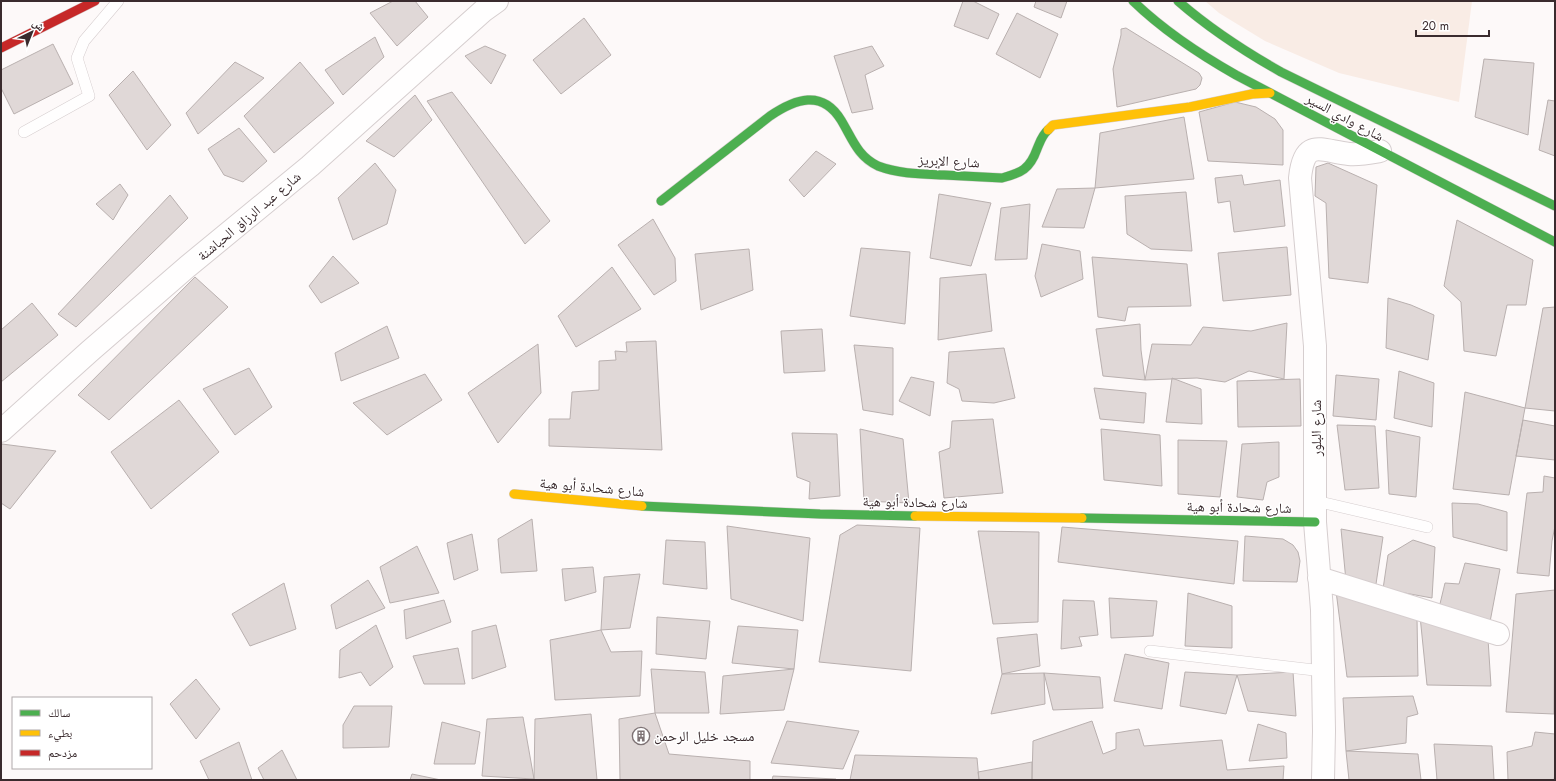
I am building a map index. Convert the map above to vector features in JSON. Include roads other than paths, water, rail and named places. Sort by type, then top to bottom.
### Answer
[{"type":"street","points":[[1,48],[95,1]]},
{"type":"street","name":"شارع عبد الرزاق الحباشنة","points":[[1,431],[187,267],[310,166],[483,11],[497,1]]},
{"type":"street","name":"شارع وادي السير","points":[[1133,1],[1157,23],[1184,43],[1270,93],[1555,242]]},
{"type":"street","name":"شارع وادي السير","points":[[1178,1],[1217,34],[1254,58],[1316,90],[1555,206]]},
{"type":"street","name":"شارع الإبريز","points":[[661,200],[784,107],[804,100],[822,102],[830,108],[838,117],[859,153],[870,162],[880,166],[911,173],[1002,178],[1012,176],[1029,165],[1035,157],[1043,135],[1052,125],[1190,107],[1252,94],[1270,93]]},
{"type":"street","name":"شارع البلور","points":[[1323,780],[1324,731],[1322,610],[1315,522],[1315,346],[1300,178],[1301,168],[1306,156],[1314,149],[1326,149],[1353,154],[1380,151]]},
{"type":"street","name":"شارع شحادة أبو هية","points":[[514,494],[646,506],[820,514],[1315,522]]},
{"type":"street","points":[[1319,578],[1498,634]]},
{"type":"lane","points":[[24,132],[89,96],[77,58],[84,41],[118,1]]},
{"type":"lane","points":[[1316,501],[1426,527]]},
{"type":"lane","points":[[1150,651],[1322,671]]},
{"type":"place","name":"مسجد خليل الرحمن","points":[[641,736]]}]
